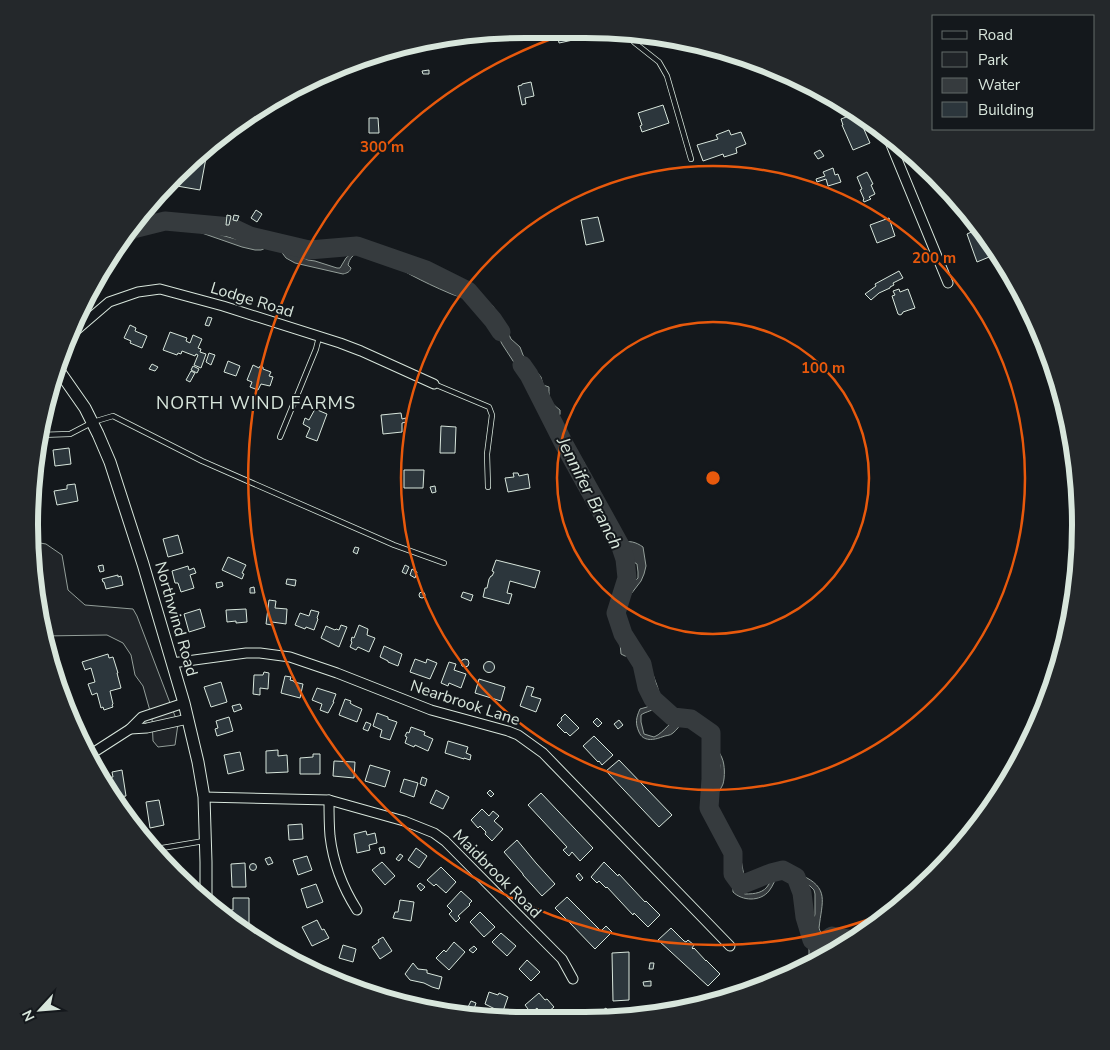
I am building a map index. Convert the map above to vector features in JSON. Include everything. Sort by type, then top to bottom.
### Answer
[{"type":"street","points":[[892,146],[948,283]]},
{"type":"street","name":"Lodge Road","points":[[80,327],[109,302],[138,292],[160,289],[267,319],[361,351],[434,384]]},
{"type":"street","name":"Northwind Road","points":[[61,374],[93,422],[108,455],[188,718],[204,797],[206,894]]},
{"type":"street","name":"Nearbrook Lane","points":[[172,663],[246,653],[290,657],[337,673],[431,710],[518,735],[549,759],[730,946]]},
{"type":"street","points":[[94,752],[130,729],[142,717],[184,704]]},
{"type":"street","points":[[130,729],[147,728],[188,718]]},
{"type":"street","name":"Maidbrook Road","points":[[204,797],[329,800],[358,807],[423,828],[445,841],[562,959],[574,979]]},
{"type":"street","points":[[329,800],[330,835],[334,854],[349,897],[357,910]]},
{"type":"lane","points":[[632,40],[659,62],[667,76],[691,159]]},
{"type":"lane","points":[[280,437],[316,349],[319,337]]},
{"type":"lane","points":[[434,384],[490,407],[492,415],[487,454],[488,487]]},
{"type":"lane","points":[[46,435],[70,434],[93,422],[113,416],[202,461],[394,545],[444,563]]},
{"type":"lane","points":[[160,848],[206,841]]},
{"type":"green space","points":[[39,543],[46,544],[62,555],[68,590],[85,605],[133,609],[178,724],[175,745],[158,747],[153,741],[152,718],[143,686],[135,675],[131,655],[123,643],[107,635],[51,636],[42,589]]},
{"type":"water","name":"Jennifer Branch","points":[[176,221],[197,224],[221,235],[243,241],[257,239],[279,244],[308,260],[337,268],[340,268],[346,258],[354,251],[379,249],[388,252],[398,262],[413,272],[424,275],[441,286],[463,288],[493,306],[511,339],[520,347],[523,355],[541,377],[543,385],[549,387],[550,400],[560,410],[558,422],[567,432],[580,460],[584,462],[591,486],[601,506],[600,514],[609,532],[621,543],[632,542],[643,547],[646,566],[644,574],[641,581],[618,611],[615,624],[648,664],[658,689],[657,705],[654,709],[641,715],[644,734],[654,737],[671,723],[684,718],[712,723],[714,726],[715,745],[723,761],[724,775],[723,784],[710,808],[740,858],[744,875],[737,886],[737,890],[745,894],[759,892],[767,887],[779,872],[793,871],[810,880],[820,890],[822,903],[819,928],[823,936],[837,942],[811,957],[809,955],[809,939],[815,914],[815,894],[810,886],[789,873],[779,874],[769,891],[756,899],[746,899],[733,892],[733,885],[739,872],[738,859],[712,822],[706,819],[705,811],[707,803],[718,783],[720,765],[711,754],[709,741],[697,723],[685,722],[672,734],[656,739],[646,739],[639,732],[636,720],[640,709],[651,704],[657,695],[656,688],[641,660],[636,656],[621,654],[618,635],[611,624],[611,618],[617,603],[638,578],[637,564],[602,530],[592,510],[574,462],[565,449],[559,432],[553,425],[549,412],[532,382],[515,364],[502,344],[499,338],[500,334],[491,324],[481,305],[474,300],[453,295],[430,284],[402,270],[375,253],[362,252],[355,254],[348,265],[351,268],[350,270],[343,274],[295,263],[286,258],[280,250],[274,248],[268,247],[255,250],[242,247],[176,224],[160,231],[135,232],[143,222]]},
{"type":"building","points":[[558,38],[573,38],[573,40],[559,43]]},
{"type":"building","points":[[429,70],[429,74],[423,74],[422,71]]},
{"type":"building","points":[[531,82],[534,96],[525,98],[526,104],[522,105],[518,86]]},
{"type":"building","points":[[663,105],[669,123],[642,132],[638,113]]},
{"type":"building","points":[[849,116],[862,124],[870,143],[853,150],[841,119]]},
{"type":"building","points":[[369,118],[378,118],[379,133],[369,133]]},
{"type":"building","points":[[729,130],[731,135],[741,132],[746,144],[736,148],[737,153],[724,157],[723,154],[703,161],[697,145],[718,139],[716,135]]},
{"type":"building","points":[[820,150],[824,156],[818,159],[814,153]]},
{"type":"building","points":[[206,158],[200,190],[177,186],[180,180]]},
{"type":"building","points":[[833,168],[835,175],[838,174],[841,182],[828,186],[826,179],[817,182],[816,179],[825,176],[823,172]]},
{"type":"building","points":[[867,172],[873,184],[871,185],[875,194],[869,197],[871,199],[864,202],[860,190],[862,189],[857,177]]},
{"type":"building","points":[[256,210],[262,214],[257,222],[251,218]]},
{"type":"building","points":[[227,215],[231,216],[229,225],[226,225]]},
{"type":"building","points":[[234,215],[239,216],[237,221],[233,220]]},
{"type":"building","points":[[598,217],[604,241],[586,245],[581,220]]},
{"type":"building","points":[[889,218],[895,236],[877,243],[870,225]]},
{"type":"building","points":[[974,231],[991,256],[977,262],[967,234]]},
{"type":"building","points":[[899,271],[903,278],[893,283],[894,285],[890,288],[879,293],[871,300],[865,294],[876,286],[875,284]]},
{"type":"building","points":[[899,289],[900,292],[908,289],[915,308],[900,315],[892,296],[895,295],[893,291]]},
{"type":"building","points":[[208,317],[212,318],[209,326],[205,325]]},
{"type":"building","points":[[130,325],[136,328],[135,331],[147,336],[142,348],[124,338]]},
{"type":"building","points":[[170,332],[187,338],[186,341],[190,343],[193,335],[202,339],[198,348],[201,349],[200,352],[206,354],[201,368],[194,365],[198,355],[196,354],[195,356],[182,351],[181,354],[178,353],[177,355],[163,350]]},
{"type":"building","points":[[209,353],[215,355],[211,365],[206,362]]},
{"type":"building","points":[[228,361],[240,366],[236,376],[224,372]]},
{"type":"building","points":[[152,364],[158,367],[155,371],[149,369]]},
{"type":"building","points":[[253,365],[259,368],[260,366],[263,367],[263,369],[271,372],[269,376],[273,377],[270,386],[261,384],[258,390],[250,387],[252,382],[247,380]]},
{"type":"building","points":[[193,366],[199,369],[197,373],[191,370]]},
{"type":"building","points":[[191,371],[195,373],[190,382],[186,380]]},
{"type":"building","points":[[315,409],[327,414],[317,441],[306,437],[310,428],[303,424],[305,418],[309,420]]},
{"type":"building","points":[[401,413],[402,419],[406,418],[406,422],[402,423],[402,432],[383,434],[381,415]]},
{"type":"building","points":[[441,426],[456,427],[455,453],[440,453]]},
{"type":"building","points":[[69,448],[71,464],[55,466],[53,450]]},
{"type":"building","points":[[404,470],[424,470],[423,488],[404,488]]},
{"type":"building","points":[[513,473],[518,473],[519,476],[528,474],[530,488],[508,492],[505,478],[514,477]]},
{"type":"building","points":[[75,484],[78,501],[57,505],[54,491],[67,489],[67,485]]},
{"type":"building","points":[[435,486],[436,492],[432,493],[430,487]]},
{"type":"building","points":[[178,535],[183,553],[168,557],[163,539]]},
{"type":"building","points":[[355,547],[359,548],[357,554],[353,552]]},
{"type":"building","points":[[228,557],[246,565],[242,573],[244,574],[242,579],[222,570]]},
{"type":"building","points":[[496,560],[540,571],[535,588],[510,581],[507,593],[512,594],[509,604],[483,597],[485,588],[487,588],[489,579],[494,572],[492,571]]},
{"type":"building","points":[[103,565],[104,571],[100,572],[98,566]]},
{"type":"building","points":[[405,565],[409,567],[406,574],[402,572]]},
{"type":"building","points":[[188,566],[189,570],[194,568],[196,573],[190,575],[194,588],[181,592],[178,583],[175,583],[172,571]]},
{"type":"building","points":[[412,569],[417,572],[415,578],[410,575]]},
{"type":"building","points":[[118,575],[118,577],[121,576],[123,585],[106,589],[102,579]]},
{"type":"building","points":[[287,579],[296,580],[295,586],[286,584]]},
{"type":"building","points":[[222,582],[223,586],[217,588],[216,583]]},
{"type":"building","points":[[254,587],[255,593],[250,593],[250,588]]},
{"type":"building","points":[[422,592],[425,595],[422,598],[419,595]]},
{"type":"building","points":[[463,592],[473,595],[471,601],[461,597]]},
{"type":"building","points":[[269,600],[276,601],[275,608],[287,609],[286,624],[272,622],[272,625],[266,624]]},
{"type":"building","points":[[200,609],[205,627],[189,632],[184,614]]},
{"type":"building","points":[[246,609],[247,622],[227,622],[226,610]]},
{"type":"building","points":[[311,610],[319,612],[314,630],[295,625],[300,613],[309,616]]},
{"type":"building","points":[[341,625],[347,627],[339,647],[321,638],[326,626],[339,630]]},
{"type":"building","points":[[359,625],[368,629],[367,635],[375,638],[369,652],[358,647],[356,650],[350,647],[352,637],[354,638]]},
{"type":"building","points":[[384,646],[402,654],[398,666],[380,657]]},
{"type":"building","points":[[108,654],[109,658],[113,657],[121,688],[110,691],[113,707],[104,710],[103,707],[101,708],[97,693],[92,695],[88,684],[95,682],[91,668],[85,670],[82,662]]},
{"type":"building","points":[[415,659],[426,663],[427,659],[437,663],[430,679],[410,672]]},
{"type":"building","points":[[465,659],[469,663],[465,667],[461,663]]},
{"type":"building","points":[[449,662],[456,664],[454,670],[466,674],[461,688],[449,683],[448,686],[441,683]]},
{"type":"building","points":[[487,662],[491,662],[494,667],[493,671],[487,672],[484,669],[484,665]]},
{"type":"building","points":[[264,672],[269,673],[268,689],[260,688],[260,695],[253,694],[254,675],[263,675]]},
{"type":"building","points":[[285,676],[291,677],[290,680],[294,682],[303,684],[300,698],[281,693]]},
{"type":"building","points":[[479,679],[505,687],[501,701],[475,693]]},
{"type":"building","points":[[221,682],[227,702],[211,707],[204,687]]},
{"type":"building","points":[[527,686],[534,688],[531,696],[541,699],[536,712],[520,706]]},
{"type":"building","points":[[317,688],[336,694],[328,713],[320,710],[322,704],[312,700]]},
{"type":"building","points":[[345,699],[362,709],[357,722],[339,715]]},
{"type":"building","points":[[240,704],[242,709],[234,712],[232,706]]},
{"type":"building","points":[[377,713],[397,722],[390,740],[380,737],[382,730],[373,726]]},
{"type":"building","points":[[565,714],[579,728],[570,736],[557,725]]},
{"type":"building","points":[[229,717],[233,731],[217,736],[215,729],[218,728],[216,721]]},
{"type":"building","points":[[597,718],[602,723],[598,727],[593,722]]},
{"type":"building","points":[[619,720],[623,725],[618,729],[614,724]]},
{"type":"building","points":[[366,722],[371,724],[368,731],[363,729]]},
{"type":"building","points":[[411,727],[425,732],[424,735],[433,739],[428,751],[405,743],[407,737],[405,736],[407,732],[409,733]]},
{"type":"building","points":[[594,736],[613,755],[602,765],[583,746]]},
{"type":"building","points":[[448,741],[468,747],[466,753],[471,755],[470,760],[445,753]]},
{"type":"building","points":[[278,750],[278,756],[287,755],[288,772],[266,773],[266,751]]},
{"type":"building","points":[[240,752],[244,770],[228,774],[224,755]]},
{"type":"building","points":[[313,754],[320,754],[320,774],[300,774],[300,758],[313,757]]},
{"type":"building","points":[[619,760],[672,815],[659,827],[606,771]]},
{"type":"building","points":[[334,761],[355,762],[354,778],[333,776]]},
{"type":"building","points":[[370,765],[390,771],[385,787],[365,781]]},
{"type":"building","points":[[122,770],[126,796],[121,797],[108,778],[113,777],[112,772]]},
{"type":"building","points":[[422,777],[427,779],[425,786],[420,784]]},
{"type":"building","points":[[404,779],[418,783],[414,797],[400,792]]},
{"type":"building","points":[[436,790],[449,797],[443,809],[430,803]]},
{"type":"building","points":[[490,790],[494,794],[491,797],[487,793]]},
{"type":"building","points":[[541,793],[593,848],[580,861],[572,852],[569,856],[563,850],[567,847],[528,805]]},
{"type":"building","points":[[159,800],[164,825],[150,828],[146,802]]},
{"type":"building","points":[[482,809],[489,816],[493,811],[499,816],[494,821],[503,829],[492,841],[480,826],[478,828],[471,820]]},
{"type":"building","points":[[302,824],[303,839],[289,840],[288,825]]},
{"type":"building","points":[[366,831],[367,835],[375,833],[377,843],[369,845],[370,850],[357,853],[354,834]]},
{"type":"building","points":[[517,840],[555,884],[542,896],[504,852]]},
{"type":"building","points":[[384,847],[385,853],[381,854],[379,848]]},
{"type":"building","points":[[416,848],[427,856],[419,868],[408,860]]},
{"type":"building","points":[[400,854],[403,856],[399,861],[396,859]]},
{"type":"building","points":[[307,856],[312,870],[298,875],[293,860]]},
{"type":"building","points":[[270,857],[273,863],[268,865],[265,859]]},
{"type":"building","points":[[382,862],[395,876],[385,885],[372,870]]},
{"type":"building","points":[[604,862],[618,876],[619,874],[660,915],[648,927],[634,913],[633,915],[607,887],[599,881],[597,883],[591,877]]},
{"type":"building","points":[[245,863],[246,887],[232,887],[231,864]]},
{"type":"building","points":[[253,864],[256,867],[253,870],[250,867]]},
{"type":"building","points":[[441,867],[456,882],[446,893],[436,884],[434,886],[427,880]]},
{"type":"building","points":[[579,873],[583,878],[580,881],[576,876]]},
{"type":"building","points":[[420,883],[425,887],[421,891],[417,886]]},
{"type":"building","points":[[316,884],[323,902],[307,908],[301,889]]},
{"type":"building","points":[[461,891],[472,901],[458,916],[460,918],[456,922],[449,914],[452,911],[447,906]]},
{"type":"building","points":[[567,897],[601,931],[606,926],[612,932],[595,949],[555,908]]},
{"type":"building","points":[[233,898],[249,898],[249,927],[231,914],[231,910],[233,910]]},
{"type":"building","points":[[400,900],[414,902],[411,921],[393,918],[395,912],[398,912]]},
{"type":"building","points":[[480,912],[495,927],[484,937],[470,922]]},
{"type":"building","points":[[317,920],[329,938],[312,946],[302,927]]},
{"type":"building","points":[[671,928],[684,941],[688,940],[694,945],[692,948],[720,974],[708,986],[658,940]]},
{"type":"building","points":[[501,933],[516,946],[507,956],[492,942]]},
{"type":"building","points":[[383,937],[392,951],[380,959],[372,947]]},
{"type":"building","points":[[454,942],[465,952],[449,970],[436,958],[444,950],[446,952]]},
{"type":"building","points":[[343,945],[356,949],[353,962],[339,958]]},
{"type":"building","points":[[474,946],[477,949],[473,953],[469,950]]},
{"type":"building","points":[[629,952],[629,1000],[613,1001],[612,953]]},
{"type":"building","points":[[527,960],[540,972],[531,981],[519,969]]},
{"type":"building","points":[[413,963],[418,969],[427,970],[427,973],[442,977],[439,989],[410,980],[405,974]]},
{"type":"building","points":[[650,963],[654,963],[653,969],[649,969]]},
{"type":"building","points":[[651,981],[651,986],[644,986],[643,982]]},
{"type":"building","points":[[489,992],[498,995],[499,993],[508,997],[503,1011],[497,1011],[485,1004]]},
{"type":"building","points":[[539,993],[554,1007],[548,1012],[540,1012],[537,1008],[530,1012],[525,1005]]},
{"type":"building","points":[[471,1001],[476,1003],[474,1009],[468,1007]]},
{"type":"waterway","name":"Jennifer Branch","points":[[138,228],[165,221],[231,227],[250,236],[309,250],[357,246],[426,270],[468,291],[501,332]]},
{"type":"waterway","name":"Jennifer Branch","points":[[522,365],[621,547],[625,559],[627,578],[616,613],[623,634],[642,664],[647,687],[653,699],[673,717],[691,719],[711,733],[709,808],[733,853],[733,874],[741,885],[783,870],[796,877],[802,893],[805,917],[812,940],[819,945],[832,936],[843,938]]},
{"type":"district","name":"NORTH WIND FARMS","points":[[256,403]]}]
